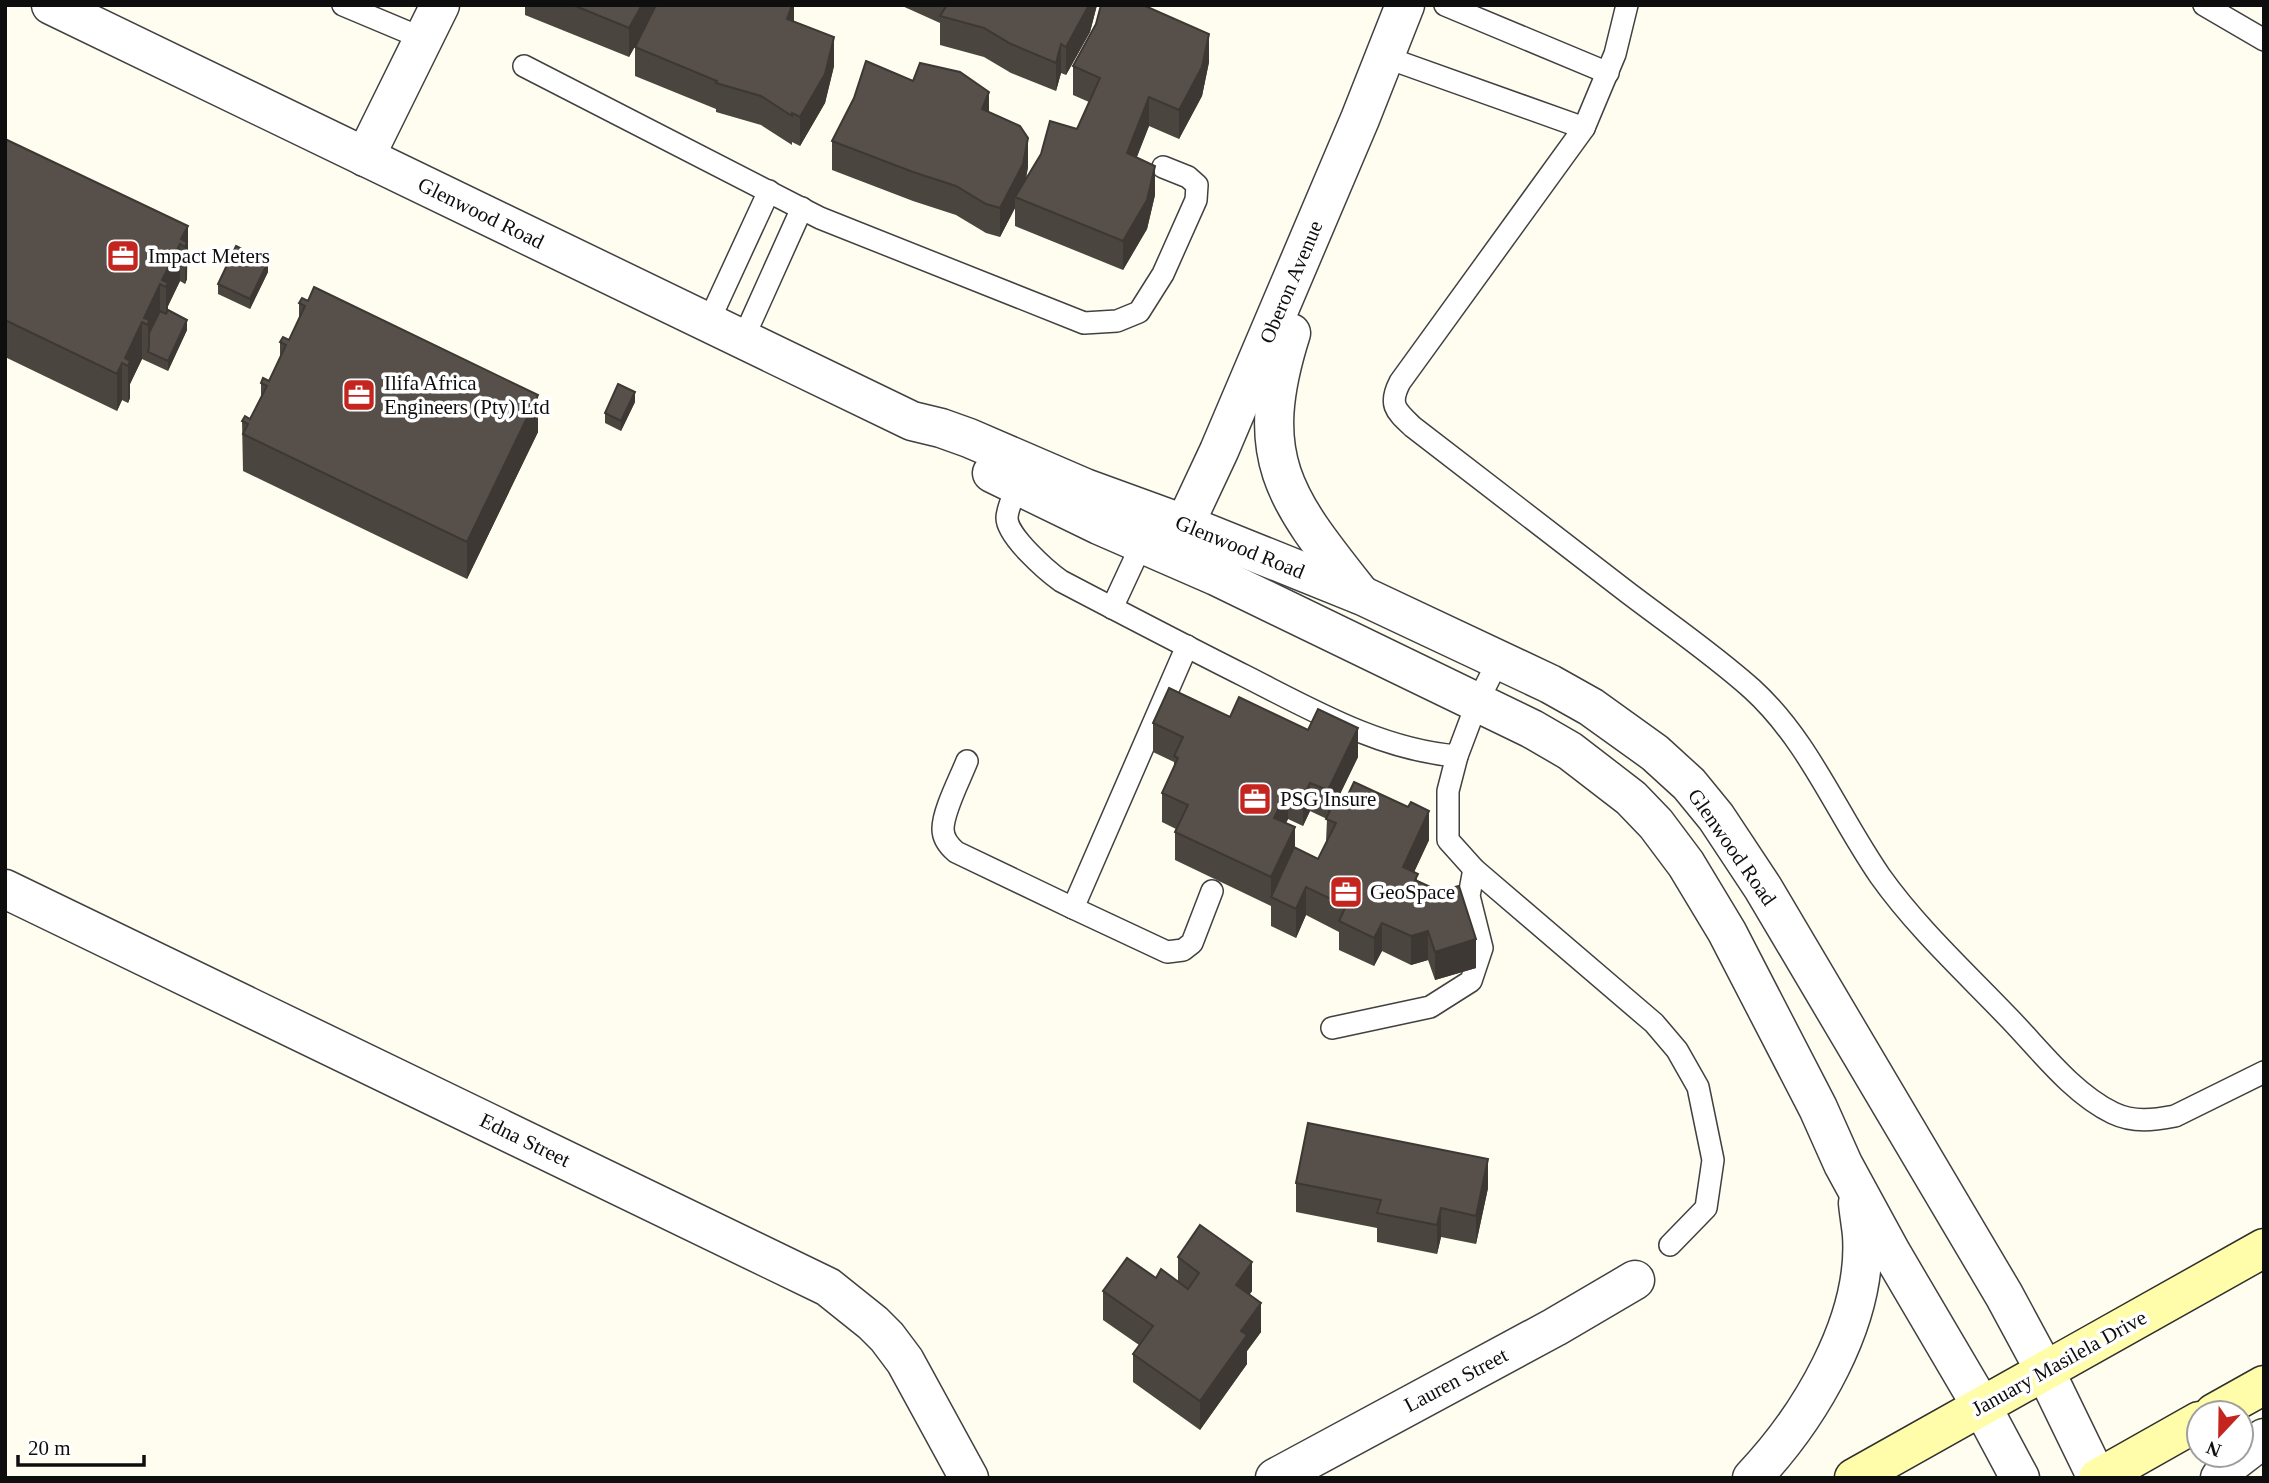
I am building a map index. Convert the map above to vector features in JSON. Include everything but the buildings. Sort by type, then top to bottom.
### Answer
[{"type":"main road","name":"January Masilela Drive","points":[[1854,1478],[2264,1248]]},
{"type":"main road","points":[[2239,1399],[2264,1385]]},
{"type":"main road","points":[[2098,1478],[2185,1430]]},
{"type":"street","name":"Glenwood Road","points":[[51,5],[912,421],[941,428],[1085,488],[1163,534],[1477,703],[1532,729],[1607,777],[1656,824],[1686,864],[1727,932],[1892,1254],[1982,1407],[2020,1478]]},
{"type":"street","points":[[365,157],[440,5]]},
{"type":"street","name":"Oberon Avenue","points":[[1163,534],[1219,451],[1360,119],[1405,5]]},
{"type":"street","points":[[1360,119],[1283,360],[1275,398],[1273,433],[1281,477],[1300,516],[1363,596]]},
{"type":"street","name":"Glenwood Road","points":[[912,421],[945,447],[1017,486],[1363,596],[1499,659],[1560,690],[1626,731],[1689,784],[1716,817],[1763,888],[2004,1295],[2098,1478]]},
{"type":"street","name":"Edna Street","points":[[5,889],[828,1287],[873,1323],[899,1353],[969,1478]]},
{"type":"street","points":[[1752,1478],[1777,1451],[1823,1386],[1848,1323],[1859,1282],[1862,1237],[1856,1186]]},
{"type":"street","name":"Lauren Street","points":[[1275,1478],[1555,1327],[1635,1280]]},
{"type":"street","points":[[2220,1478],[2230,1465],[2264,1438]]},
{"type":"lane","points":[[343,5],[424,39]]},
{"type":"lane","points":[[1446,5],[1608,73]]},
{"type":"lane","points":[[1626,5],[1622,32],[1584,128],[1400,382],[1393,399],[1396,410],[1413,427],[1753,690],[1804,749],[1845,823],[1882,878],[1943,949],[2058,1069],[2099,1104],[2113,1113],[2132,1119],[2161,1119],[2175,1116],[2264,1072]]},
{"type":"lane","points":[[2204,5],[2264,40]]},
{"type":"lane","points":[[1385,57],[1584,128]]},
{"type":"lane","points":[[524,66],[820,218],[1084,323],[1117,321],[1139,312],[1163,274],[1196,200],[1197,186],[1188,177],[1163,167]]},
{"type":"lane","points":[[708,323],[769,191]]},
{"type":"lane","points":[[743,340],[802,208]]},
{"type":"lane","points":[[1017,486],[1007,519],[1011,529],[1030,554],[1060,581],[1329,719],[1395,745],[1429,754],[1457,756]]},
{"type":"lane","points":[[1112,608],[1163,534]]},
{"type":"lane","points":[[1073,908],[1186,646]]},
{"type":"lane","points":[[1499,659],[1477,703],[1457,756],[1448,791],[1448,840],[1474,869],[1654,1023],[1677,1051],[1698,1087],[1713,1160],[1706,1208],[1670,1245]]},
{"type":"lane","points":[[967,761],[945,818],[943,831],[947,844],[956,852],[1167,952],[1183,950],[1192,943],[1212,891]]},
{"type":"lane","points":[[1332,1028],[1430,1007],[1471,981],[1482,948],[1469,896],[1474,869]]},
{"type":"place","name":"Impact Meters","points":[[123,256]]},
{"type":"place","name":"Ilifa Africa Engineers (Pty) Ltd","points":[[359,395]]},
{"type":"place","name":"PSG Insure","points":[[1255,799]]},
{"type":"place","name":"GeoSpace","points":[[1346,892]]}]
